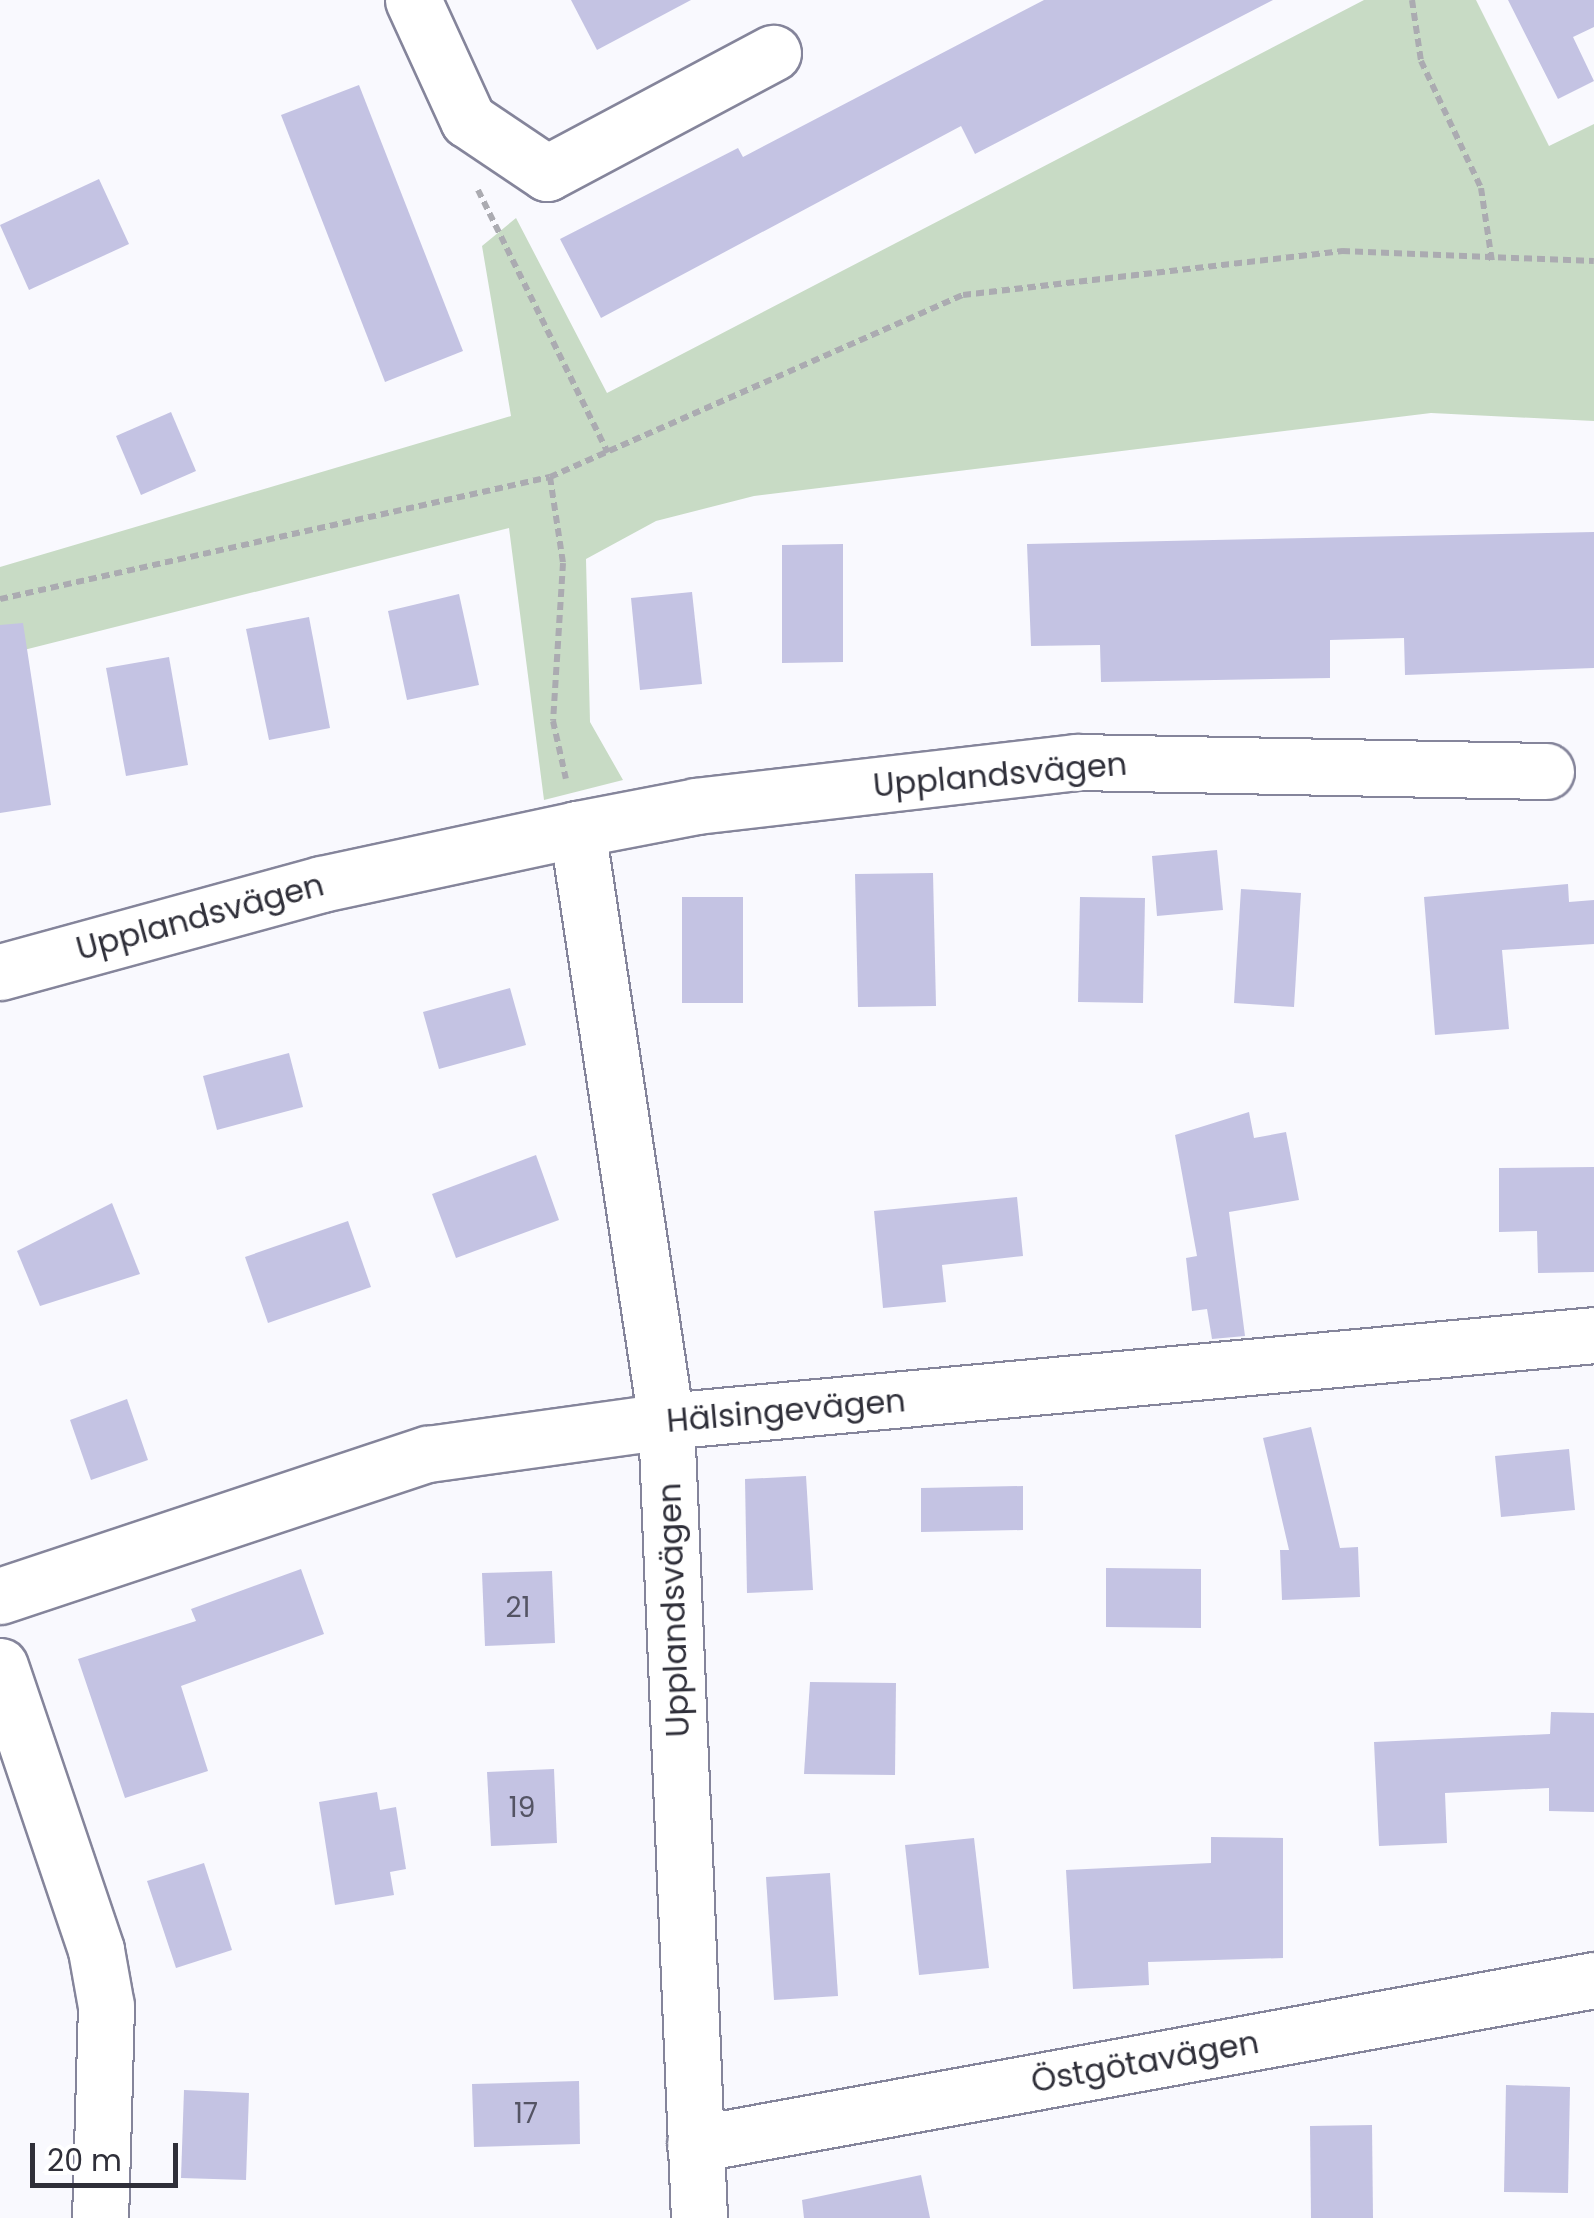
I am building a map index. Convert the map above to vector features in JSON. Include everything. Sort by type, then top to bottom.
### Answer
[{"type":"street","points":[[413,0],[468,120],[547,173],[772,53]]},
{"type":"street","name":"Upplandsvägen","points":[[0,972],[321,884],[696,806],[1076,762],[1546,770]]},
{"type":"street","name":"Upplandsvägen","points":[[577,828],[666,1422],[698,2218]]},
{"type":"street","name":"Hälsingevägen","points":[[0,1596],[428,1454],[666,1422],[1594,1334]]},
{"type":"street","points":[[0,1666],[96,1950],[106,2006],[100,2218]]},
{"type":"street","name":"Östgötavägen","points":[[696,2144],[1594,1980]]},
{"type":"path","points":[[1412,0],[1421,61],[1481,188],[1492,262]]},
{"type":"path","points":[[468,120],[468,165],[490,222],[608,453]]},
{"type":"path","points":[[0,599],[550,478],[963,295],[1342,251],[1492,262],[1594,260]]},
{"type":"path","points":[[550,478],[562,563],[553,721],[577,828]]},
{"type":"green space","points":[[1364,0],[1476,0],[1549,146],[1594,124],[1594,421],[1431,413],[754,496],[656,521],[586,559],[590,722],[623,780],[544,800],[509,528],[0,656],[0,567],[511,416],[482,246],[516,218],[607,393]]},
{"type":"building","points":[[571,0],[691,0],[597,50]]},
{"type":"building","points":[[1044,0],[1273,0],[975,154],[961,126],[601,318],[560,239],[738,148],[743,157]]},
{"type":"building","points":[[1508,0],[1594,0],[1594,27],[1573,37],[1594,81],[1558,99]]},
{"type":"building","points":[[359,85],[463,351],[385,382],[281,115]]},
{"type":"building","points":[[99,179],[129,244],[29,290],[0,225]]},
{"type":"building","points":[[171,412],[196,471],[141,495],[116,436]]},
{"type":"building","points":[[1594,532],[1594,668],[1405,675],[1404,638],[1330,640],[1330,678],[1101,682],[1100,645],[1031,646],[1027,544]]},
{"type":"building","points":[[843,544],[843,662],[782,663],[782,545]]},
{"type":"building","points":[[692,592],[702,684],[640,690],[631,598]]},
{"type":"building","points":[[459,594],[479,685],[407,700],[388,611]]},
{"type":"building","points":[[309,617],[330,728],[269,740],[246,629]]},
{"type":"building","points":[[23,623],[51,805],[0,813],[0,625]]},
{"type":"building","points":[[169,657],[188,765],[126,776],[106,668]]},
{"type":"building","points":[[1217,850],[1223,910],[1157,916],[1152,856]]},
{"type":"building","points":[[933,873],[936,1006],[858,1007],[855,874]]},
{"type":"building","points":[[1568,884],[1569,902],[1594,900],[1594,944],[1502,950],[1509,1029],[1435,1035],[1424,897]]},
{"type":"building","points":[[1241,889],[1301,893],[1294,1007],[1234,1003]]},
{"type":"building","points":[[682,897],[743,897],[743,1003],[682,1003]]},
{"type":"building","points":[[1080,897],[1145,898],[1143,1003],[1078,1002]]},
{"type":"building","points":[[510,988],[526,1045],[439,1069],[423,1012]]},
{"type":"building","points":[[289,1053],[303,1107],[217,1130],[203,1076]]},
{"type":"building","points":[[1249,1112],[1254,1138],[1286,1132],[1299,1200],[1229,1212],[1245,1336],[1212,1339],[1207,1309],[1192,1311],[1186,1258],[1197,1256],[1175,1135]]},
{"type":"building","points":[[536,1155],[559,1220],[456,1258],[432,1194]]},
{"type":"building","points":[[1594,1167],[1594,1272],[1538,1273],[1537,1231],[1499,1232],[1499,1168]]},
{"type":"building","points":[[1017,1197],[1023,1256],[942,1265],[946,1302],[883,1308],[874,1211]]},
{"type":"building","points":[[112,1203],[140,1274],[40,1306],[17,1251]]},
{"type":"building","points":[[348,1221],[371,1287],[268,1323],[245,1257]]},
{"type":"building","points":[[127,1399],[148,1460],[91,1480],[70,1420]]},
{"type":"building","points":[[1311,1427],[1340,1548],[1358,1547],[1360,1597],[1282,1600],[1280,1550],[1289,1550],[1263,1438]]},
{"type":"building","points":[[1569,1449],[1575,1510],[1501,1517],[1495,1456]]},
{"type":"building","points":[[806,1476],[813,1590],[747,1593],[745,1479]]},
{"type":"building","points":[[1023,1486],[1023,1530],[921,1532],[921,1488]]},
{"type":"building","points":[[1106,1568],[1201,1569],[1201,1628],[1106,1627]]},
{"type":"building","points":[[301,1569],[324,1634],[181,1686],[208,1771],[125,1798],[78,1659],[196,1621],[191,1609]]},
{"type":"building","points":[[552,1571],[555,1643],[485,1646],[482,1573]]},
{"type":"building","points":[[810,1682],[896,1683],[895,1775],[804,1774]]},
{"type":"building","points":[[1551,1712],[1594,1713],[1594,1812],[1549,1811],[1549,1788],[1445,1793],[1447,1843],[1379,1846],[1374,1742],[1550,1734]]},
{"type":"building","points":[[554,1769],[557,1843],[491,1846],[487,1772]]},
{"type":"building","points":[[377,1792],[380,1810],[396,1807],[406,1869],[390,1872],[394,1895],[335,1905],[319,1802]]},
{"type":"building","points":[[1211,1837],[1283,1838],[1283,1958],[1148,1962],[1149,1985],[1073,1989],[1066,1870],[1211,1863]]},
{"type":"building","points":[[974,1838],[989,1968],[919,1975],[905,1845]]},
{"type":"building","points":[[204,1863],[232,1950],[176,1968],[147,1881]]},
{"type":"building","points":[[830,1873],[838,1996],[774,2000],[766,1877]]},
{"type":"building","points":[[579,2081],[580,2144],[474,2147],[472,2084]]},
{"type":"building","points":[[1506,2085],[1570,2087],[1568,2193],[1504,2192]]},
{"type":"building","points":[[184,2090],[249,2093],[246,2180],[181,2178]]},
{"type":"building","points":[[1372,2125],[1373,2218],[1311,2218],[1310,2126]]},
{"type":"building","points":[[921,2175],[930,2218],[804,2218],[802,2200]]}]
